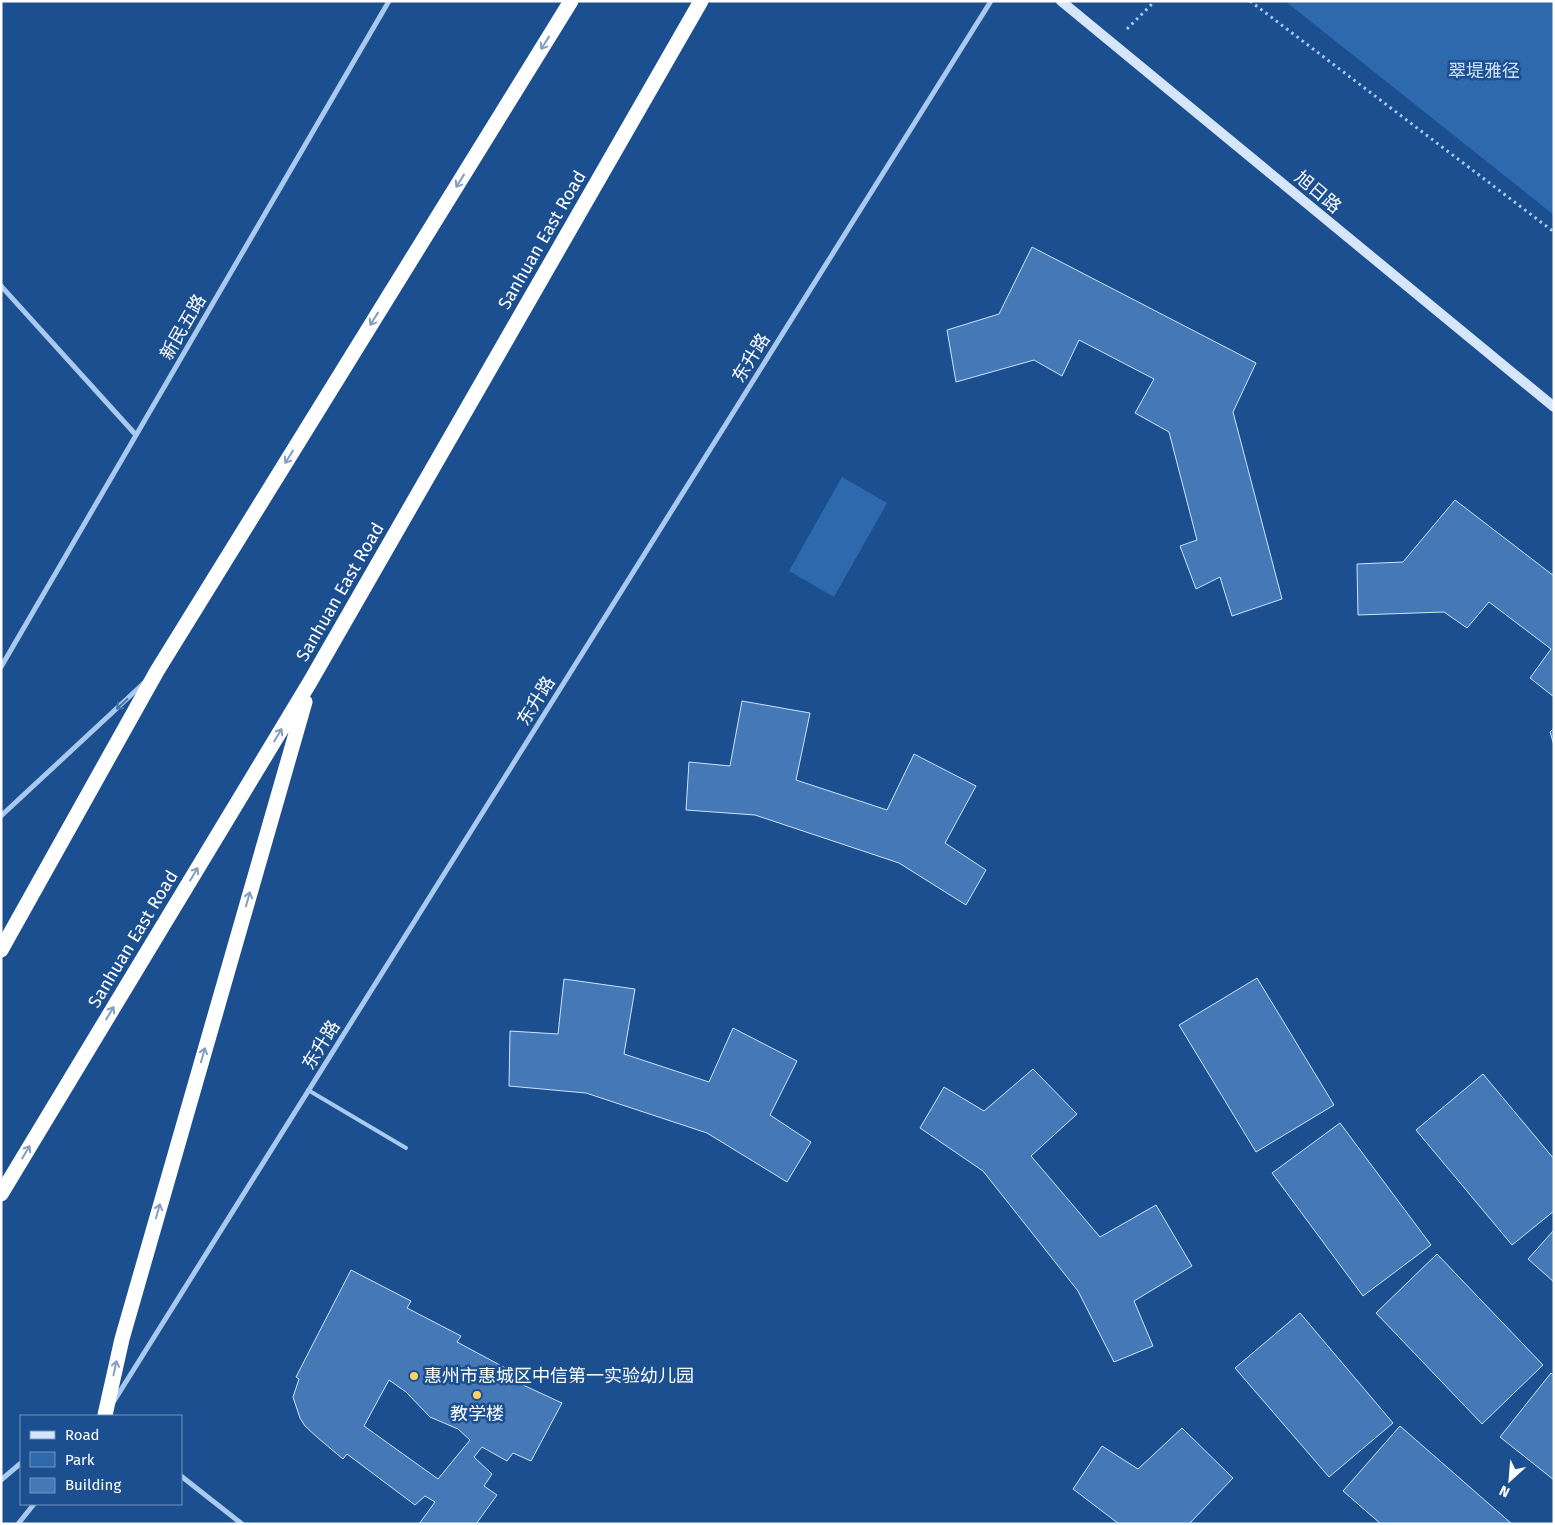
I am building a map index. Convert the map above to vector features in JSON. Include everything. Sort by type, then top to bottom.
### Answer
[{"type":"highway","points":[[1,950],[157,670],[571,1]]},
{"type":"highway","name":"Sanhuan East Road","points":[[1,1194],[310,682],[701,1]]},
{"type":"highway","points":[[105,1415],[122,1339],[310,682]]},
{"type":"main road","name":"旭日路","points":[[1061,1],[1554,407]]},
{"type":"street","name":"新民五路","points":[[1,667],[389,1]]},
{"type":"street","name":"东升路","points":[[106,1415],[991,1]]},
{"type":"street","points":[[1,286],[136,435]]},
{"type":"street","points":[[1,816],[157,670]]},
{"type":"street","points":[[1,1480],[20,1464]]},
{"type":"street","points":[[182,1477],[242,1524]]},
{"type":"street","points":[[18,1524],[33,1505]]},
{"type":"lane","points":[[308,1090],[406,1148]]},
{"type":"path","points":[[1112,43],[1155,1]]},
{"type":"path","points":[[1250,1],[1554,232]]},
{"type":"green space","name":"翠堤雅径","points":[[1285,1],[1554,1],[1554,215]]},
{"type":"green space","points":[[842,477],[887,503],[834,597],[789,571]]},
{"type":"building","points":[[1032,247],[1256,363],[1233,412],[1282,599],[1232,616],[1220,577],[1196,589],[1180,546],[1197,540],[1169,432],[1135,413],[1154,379],[1079,340],[1062,376],[1034,360],[956,382],[947,330],[999,314]]},
{"type":"building","points":[[1455,500],[1554,576],[1554,697],[1530,678],[1551,649],[1489,602],[1467,628],[1444,612],[1358,615],[1357,564],[1403,562]]},
{"type":"building","points":[[742,701],[810,713],[796,780],[887,810],[914,754],[976,786],[945,843],[986,870],[966,905],[899,863],[755,815],[686,810],[689,762],[730,766]]},
{"type":"building","points":[[1554,728],[1554,745],[1550,732]]},
{"type":"building","points":[[1257,978],[1334,1105],[1256,1152],[1179,1025]]},
{"type":"building","points":[[564,979],[635,989],[624,1054],[709,1082],[733,1028],[797,1061],[770,1115],[811,1142],[787,1182],[707,1133],[586,1093],[509,1086],[510,1031],[558,1034]]},
{"type":"building","points":[[1033,1069],[1077,1114],[1031,1156],[1100,1237],[1156,1205],[1192,1266],[1134,1301],[1153,1346],[1114,1362],[1078,1291],[983,1171],[920,1128],[944,1087],[984,1111]]},
{"type":"building","points":[[1483,1074],[1554,1159],[1554,1211],[1512,1245],[1416,1130]]},
{"type":"building","points":[[1340,1123],[1431,1245],[1363,1296],[1272,1173]]},
{"type":"building","points":[[1554,1230],[1554,1282],[1528,1259]]},
{"type":"building","points":[[1437,1254],[1543,1365],[1482,1424],[1376,1313]]},
{"type":"building","name":"教学楼","points":[[351,1270],[411,1301],[407,1308],[461,1336],[457,1342],[511,1371],[508,1378],[562,1403],[531,1461],[513,1453],[507,1461],[482,1447],[474,1457],[492,1474],[484,1486],[497,1495],[476,1524],[419,1524],[435,1502],[425,1496],[415,1505],[347,1454],[343,1459],[318,1438],[305,1426],[300,1418],[293,1397],[299,1379],[296,1377]],"holes":[[[389,1380],[406,1392],[430,1417],[458,1429],[470,1440],[438,1479],[364,1426]]]},
{"type":"building","points":[[1300,1313],[1393,1423],[1329,1477],[1235,1368]]},
{"type":"building","points":[[1551,1373],[1554,1376],[1554,1480],[1500,1437]]},
{"type":"building","points":[[1400,1426],[1512,1524],[1381,1524],[1343,1491]]},
{"type":"building","points":[[1182,1428],[1233,1478],[1189,1524],[1119,1524],[1073,1489],[1102,1446],[1138,1469]]},
{"type":"place","name":"惠州市惠城区中信第一实验幼儿园","points":[[414,1376]]},
{"type":"place","name":"教学楼","points":[[477,1395]]}]
